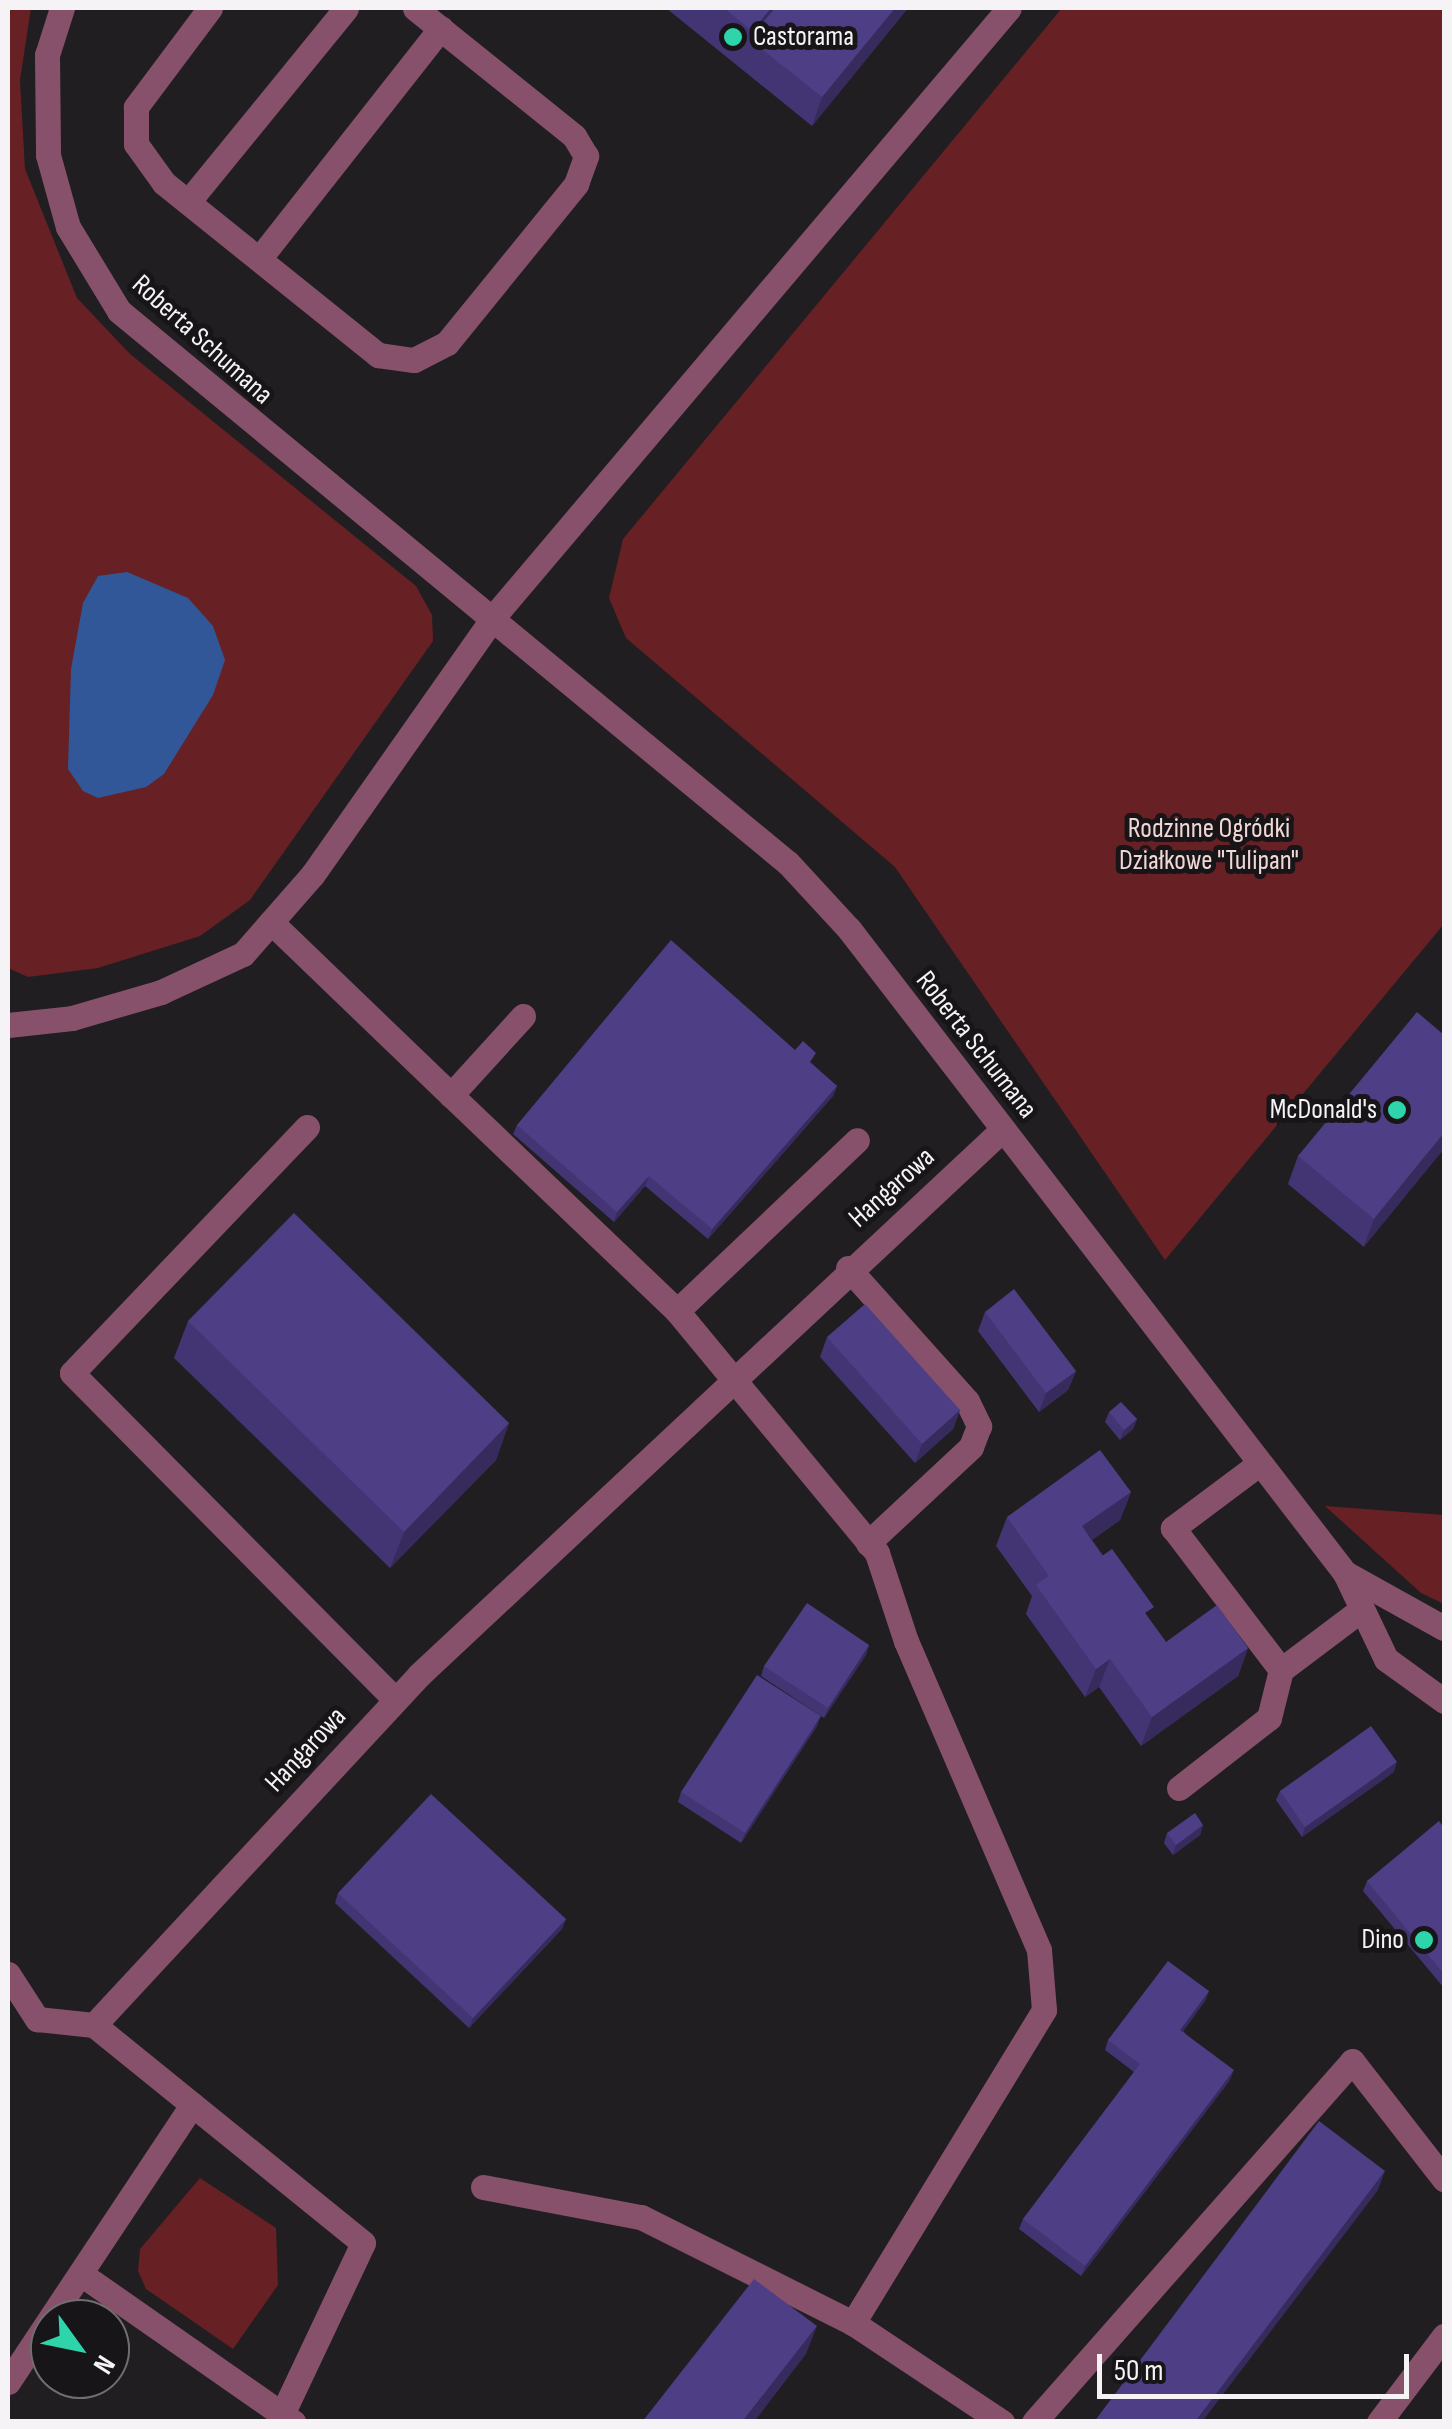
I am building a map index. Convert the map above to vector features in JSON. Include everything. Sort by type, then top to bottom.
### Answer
[{"type":"street","name":"Roberta Schumana","points":[[62,8],[47,55],[48,155],[68,228],[105,292],[250,425],[495,615],[788,863],[848,929],[1003,1128],[1256,1466],[1345,1573],[1386,1659],[1444,1701]]},
{"type":"street","points":[[210,8],[136,106],[136,144],[188,202],[378,355],[414,360],[447,343],[576,184],[586,156],[574,136],[415,8]]},
{"type":"street","points":[[188,202],[346,8]]},
{"type":"street","points":[[8,1026],[72,1018],[161,992],[243,954],[313,874],[495,615],[1010,8]]},
{"type":"street","points":[[258,259],[441,28]]},
{"type":"street","points":[[270,922],[676,1310],[868,1543],[1039,1950],[1044,2010],[852,2323]]},
{"type":"street","points":[[450,1095],[523,1016]]},
{"type":"street","points":[[308,1128],[72,1374],[395,1699]]},
{"type":"street","name":"Hangarowa","points":[[94,2025],[395,1699],[732,1376],[1003,1128]]},
{"type":"street","points":[[676,1310],[857,1140]]},
{"type":"street","points":[[848,1268],[966,1401],[979,1426],[972,1446],[868,1543]]},
{"type":"street","points":[[1256,1466],[1173,1528],[1280,1670]]},
{"type":"street","name":"Roberta Schumana","points":[[1345,1573],[1444,1628]]},
{"type":"street","points":[[1178,1788],[1268,1718],[1280,1670],[1362,1608]]},
{"type":"street","points":[[8,1974],[37,2018],[94,2025],[363,2243],[287,2418],[81,2274]]},
{"type":"street","points":[[1034,2422],[1352,2061],[1444,2180]]},
{"type":"street","points":[[8,2382],[192,2104]]},
{"type":"street","points":[[483,2187],[641,2218],[852,2323],[1002,2422]]},
{"type":"street","points":[[1380,2422],[1442,2346]]},
{"type":"green space","points":[[8,8],[31,8],[20,80],[25,169],[77,298],[130,354],[416,586],[432,615],[433,641],[250,900],[200,936],[98,968],[28,977],[8,968]]},
{"type":"green space","name":"Rodzinne Ogródki Działkowe \"Tulipan\"","points":[[1062,8],[1444,8],[1444,924],[1165,1260],[895,867],[626,638],[609,598],[623,539]]},
{"type":"green space","points":[[1325,1506],[1444,1515],[1444,1604],[1421,1593]]},
{"type":"green space","points":[[200,2178],[276,2228],[278,2285],[233,2349],[146,2289],[138,2271],[140,2249]]},
{"type":"water","points":[[127,572],[188,598],[213,626],[225,660],[213,695],[164,774],[146,787],[98,798],[83,791],[68,769],[71,669],[83,603],[98,576]]},
{"type":"building","points":[[724,8],[771,8],[752,31]]},
{"type":"building","points":[[775,8],[895,8],[822,97],[749,39]]},
{"type":"building","points":[[671,940],[795,1050],[803,1041],[816,1053],[810,1062],[837,1086],[712,1229],[649,1176],[617,1212],[517,1125]]},
{"type":"building","name":"McDonald's","points":[[1417,1012],[1444,1035],[1444,1133],[1374,1219],[1298,1156]]},
{"type":"building","points":[[294,1213],[509,1423],[404,1532],[188,1321]]},
{"type":"building","points":[[1014,1289],[1076,1371],[1046,1393],[985,1312]]},
{"type":"building","points":[[865,1304],[960,1410],[922,1444],[827,1337]]},
{"type":"building","points":[[1121,1402],[1137,1419],[1124,1430],[1109,1412]]},
{"type":"building","points":[[1100,1450],[1131,1492],[1082,1526],[1102,1556],[1112,1549],[1154,1607],[1145,1613],[1166,1642],[1217,1605],[1248,1648],[1152,1717],[1110,1659],[1096,1669],[1036,1585],[1049,1576],[1007,1517]]},
{"type":"building","points":[[807,1603],[869,1645],[828,1708],[764,1666]]},
{"type":"building","points":[[757,1675],[821,1716],[745,1833],[681,1792]]},
{"type":"building","points":[[1371,1726],[1397,1762],[1305,1827],[1280,1791]]},
{"type":"building","points":[[431,1794],[566,1919],[473,2018],[338,1893]]},
{"type":"building","points":[[1195,1813],[1203,1825],[1176,1845],[1167,1833]]},
{"type":"building","name":"Dino","points":[[1439,1821],[1444,1828],[1444,1974],[1367,1881]]},
{"type":"building","points":[[1168,1961],[1209,1991],[1180,2030],[1234,2070],[1085,2266],[1023,2219],[1140,2064],[1108,2040]]},
{"type":"building","points":[[1319,2121],[1385,2171],[1195,2422],[1094,2422]]},
{"type":"building","points":[[754,2279],[817,2326],[742,2422],[642,2422]]},
{"type":"place","name":"Castorama","points":[[733,37]]},
{"type":"place","name":"McDonald's","points":[[1397,1110]]},
{"type":"place","name":"Dino","points":[[1424,1940]]}]
